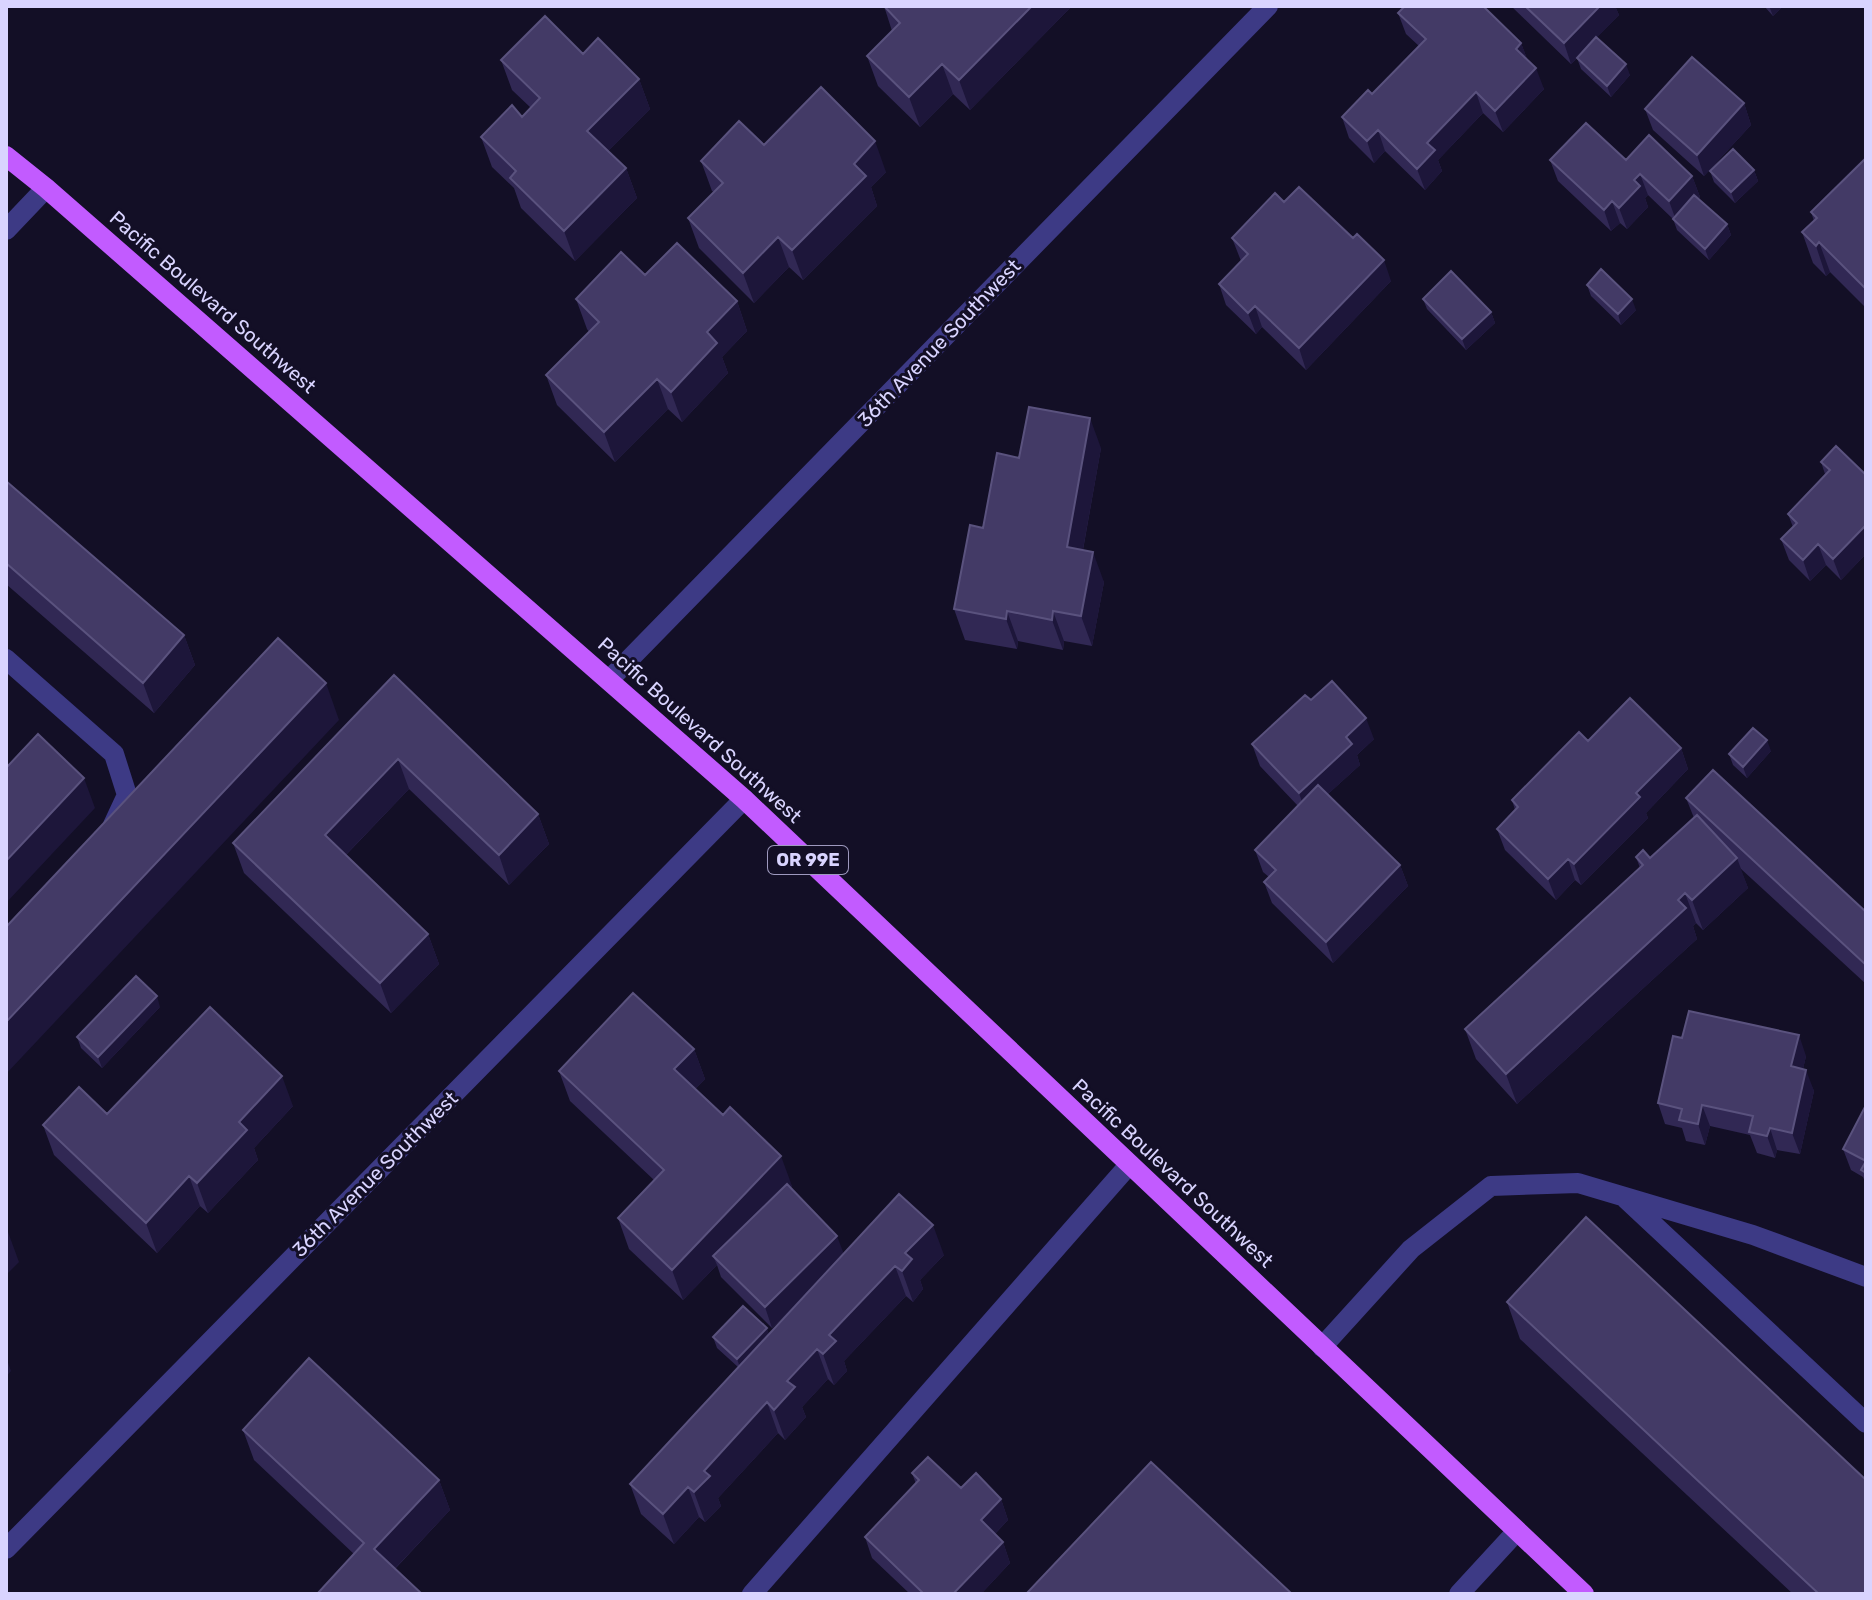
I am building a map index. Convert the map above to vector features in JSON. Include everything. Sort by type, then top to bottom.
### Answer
[{"type":"main road","name":"Pacific Boulevard Southwest","points":[[6,156],[744,799],[1584,1594]]},
{"type":"street","name":"36th Avenue Southwest","points":[[609,680],[1268,6]]},
{"type":"street","points":[[6,230],[46,188]]},
{"type":"street","points":[[6,659],[114,754],[127,795],[107,838]]},
{"type":"street","name":"36th Avenue Southwest","points":[[6,1549],[744,799]]},
{"type":"street","points":[[752,1594],[1129,1165]]},
{"type":"street","points":[[1322,1347],[1411,1249],[1491,1186],[1578,1183],[1753,1235],[1866,1277]]},
{"type":"street","points":[[1622,1196],[1866,1423]]},
{"type":"street","points":[[1459,1594],[1517,1531]]},
{"type":"building","points":[[884,6],[1032,6],[959,80],[942,64],[909,97],[867,56],[900,23]]},
{"type":"building","points":[[1405,6],[1483,6],[1521,43],[1516,49],[1536,68],[1495,111],[1476,92],[1427,143],[1435,150],[1417,169],[1378,130],[1367,141],[1342,117],[1368,90],[1372,94],[1426,39],[1398,13]]},
{"type":"building","points":[[1525,6],[1600,6],[1564,43]]},
{"type":"building","points":[[545,16],[583,54],[598,38],[639,79],[587,131],[626,168],[564,231],[510,178],[516,171],[481,137],[512,105],[522,117],[540,98],[501,60]]},
{"type":"building","points":[[1596,37],[1626,64],[1607,86],[1577,58]]},
{"type":"building","points":[[1692,57],[1744,103],[1697,155],[1645,109]]},
{"type":"building","points":[[821,87],[875,141],[854,164],[866,176],[792,250],[778,237],[743,273],[688,218],[723,183],[701,161],[739,121],[764,145]]},
{"type":"building","points":[[1586,123],[1626,160],[1649,135],[1692,176],[1669,201],[1640,174],[1634,180],[1640,186],[1619,208],[1612,201],[1604,210],[1550,160]]},
{"type":"building","points":[[1733,149],[1754,170],[1731,192],[1710,171]]},
{"type":"building","points":[[1866,158],[1866,289],[1819,242],[1816,246],[1802,232],[1817,218],[1811,212]]},
{"type":"building","points":[[1299,187],[1353,238],[1357,234],[1384,260],[1299,348],[1255,306],[1248,313],[1219,284],[1248,254],[1232,238],[1275,193],[1284,202]]},
{"type":"building","points":[[1694,195],[1727,224],[1705,249],[1673,219]]},
{"type":"building","points":[[677,243],[737,301],[707,332],[717,343],[671,392],[657,379],[604,432],[546,375],[599,322],[576,299],[621,252],[645,275]]},
{"type":"building","points":[[1601,269],[1632,299],[1618,314],[1587,285]]},
{"type":"building","points":[[1451,271],[1491,312],[1462,339],[1423,299]]},
{"type":"building","points":[[1029,407],[1090,418],[1067,547],[1093,552],[1081,616],[1053,611],[1052,620],[1007,611],[1006,619],[954,609],[970,525],[983,528],[997,453],[1019,458]]},
{"type":"building","points":[[1836,446],[1866,475],[1866,525],[1833,559],[1818,544],[1803,560],[1781,539],[1797,523],[1788,514],[1830,470],[1821,462]]},
{"type":"building","points":[[6,481],[184,635],[143,683],[6,563]]},
{"type":"building","points":[[278,638],[326,683],[6,1022],[6,927]]},
{"type":"building","points":[[394,675],[538,814],[499,855],[398,759],[325,835],[428,934],[380,983],[233,843]]},
{"type":"building","points":[[1332,681],[1366,718],[1346,737],[1352,744],[1299,793],[1252,744],[1305,695],[1311,700]]},
{"type":"building","points":[[1630,698],[1681,748],[1636,793],[1640,797],[1574,864],[1568,859],[1548,879],[1497,829],[1518,807],[1512,800],[1579,732],[1588,741]]},
{"type":"building","points":[[1753,728],[1767,740],[1743,767],[1729,754]]},
{"type":"building","points":[[38,734],[84,778],[6,861],[6,768]]},
{"type":"building","points":[[1713,770],[1866,912],[1866,965],[1686,798]]},
{"type":"building","points":[[1318,785],[1400,865],[1326,942],[1264,882],[1276,870],[1255,850]]},
{"type":"building","points":[[1697,815],[1737,858],[1692,900],[1685,893],[1678,900],[1686,908],[1506,1074],[1465,1029],[1643,865],[1636,857],[1643,850],[1650,858]]},
{"type":"building","points":[[136,976],[157,996],[98,1057],[77,1037]]},
{"type":"building","points":[[633,993],[694,1049],[674,1069],[723,1115],[730,1107],[781,1156],[672,1270],[618,1218],[664,1170],[559,1071]]},
{"type":"building","points":[[210,1007],[282,1076],[239,1122],[247,1130],[197,1183],[189,1176],[146,1223],[43,1125],[79,1087],[107,1114]]},
{"type":"building","points":[[1689,1011],[1799,1035],[1791,1066],[1806,1070],[1792,1133],[1770,1128],[1767,1136],[1749,1132],[1753,1116],[1702,1105],[1698,1124],[1679,1120],[1682,1109],[1658,1103],[1673,1036],[1682,1038]]},
{"type":"building","points":[[1866,1105],[1866,1161],[1843,1149]]},
{"type":"building","points":[[787,1184],[837,1236],[765,1307],[713,1256]]},
{"type":"building","points":[[899,1194],[933,1225],[905,1253],[912,1259],[902,1271],[895,1266],[829,1335],[836,1341],[823,1354],[817,1349],[787,1381],[795,1387],[774,1410],[767,1402],[704,1471],[710,1476],[694,1492],[688,1487],[663,1514],[630,1484]]},
{"type":"building","points":[[1586,1217],[1866,1480],[1866,1594],[1819,1594],[1507,1302]]},
{"type":"building","points":[[743,1306],[767,1328],[737,1359],[713,1337]]},
{"type":"building","points":[[309,1358],[439,1480],[374,1549],[422,1594],[317,1594],[364,1543],[243,1430]]},
{"type":"building","points":[[928,1457],[961,1488],[976,1473],[1001,1499],[981,1520],[1003,1542],[953,1594],[924,1594],[865,1537],[919,1480],[912,1473]]},
{"type":"building","points":[[1151,1462],[1292,1594],[1026,1594]]}]
